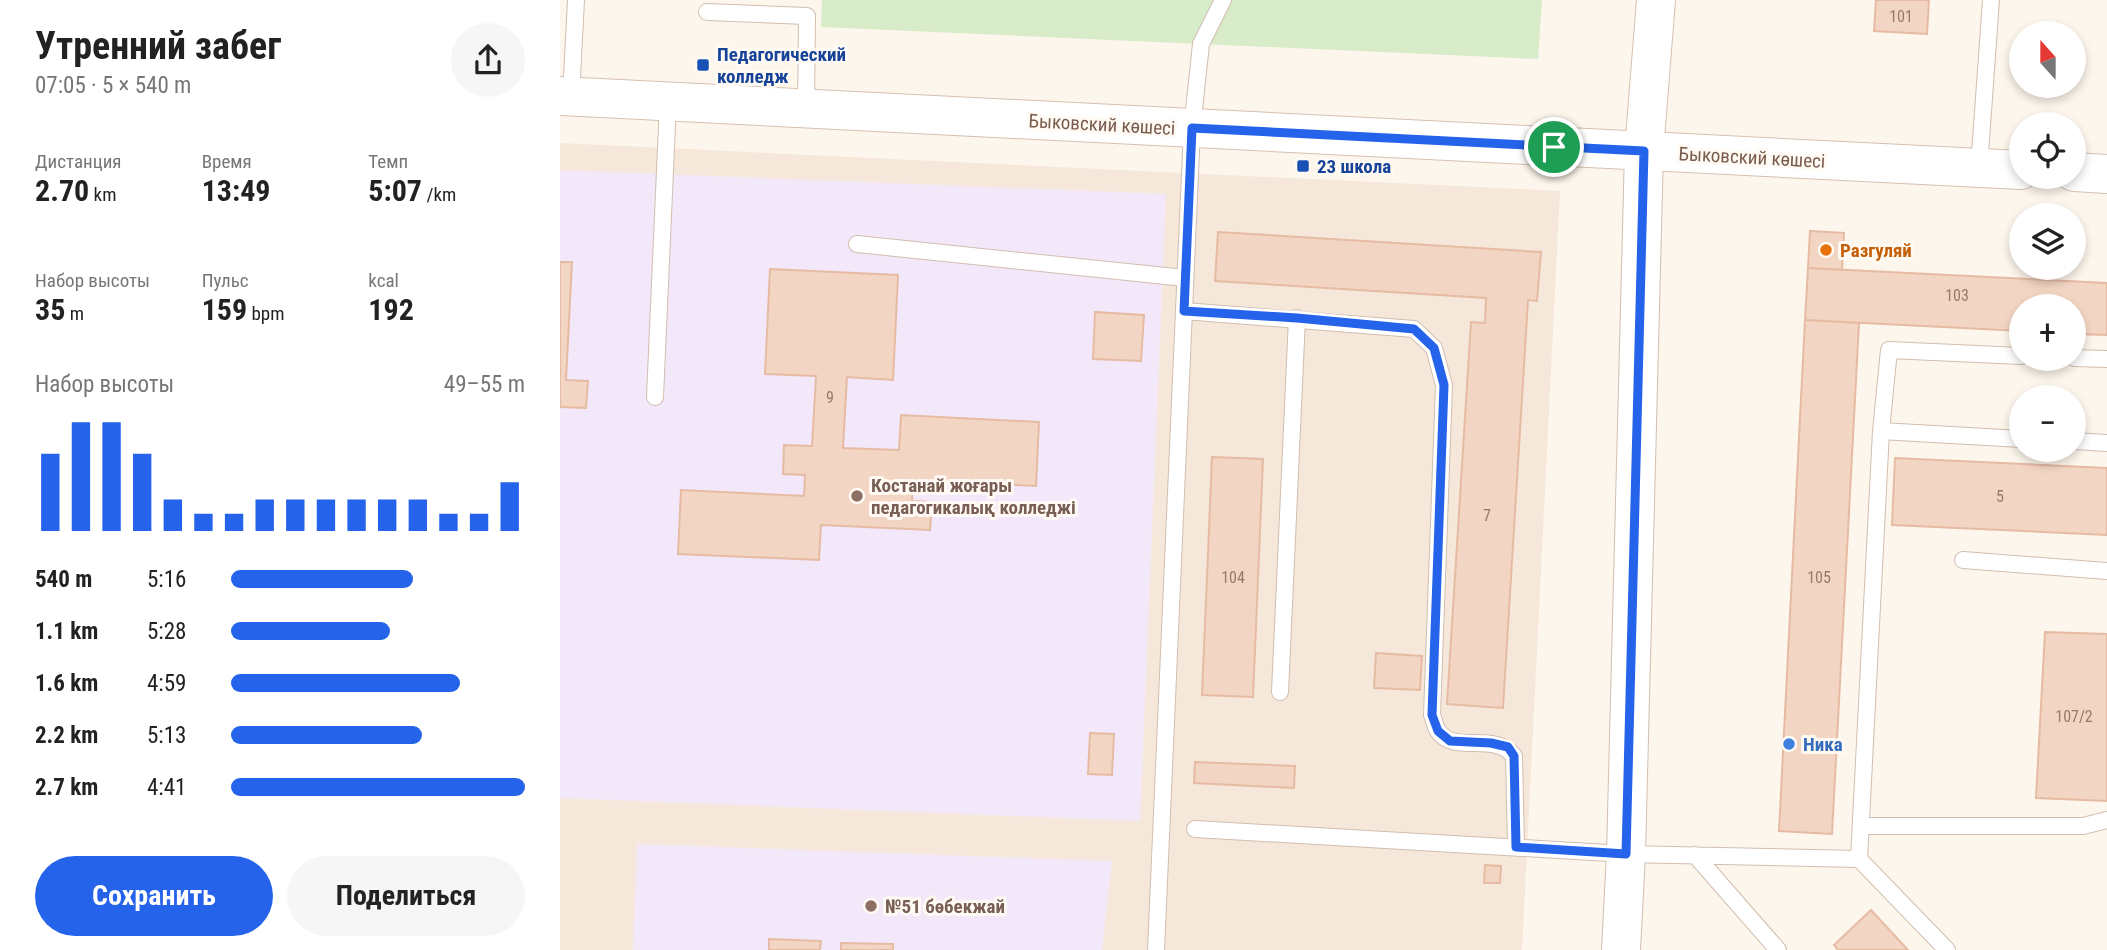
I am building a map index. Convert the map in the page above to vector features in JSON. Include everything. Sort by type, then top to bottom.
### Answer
[{"type":"main road","points":[[1621,950],[1626,854],[1644,151],[1656,0]]},
{"type":"main road","name":"Быковский көшесі","points":[[566,97],[2009,169]]},
{"type":"main road","points":[[2086,173],[2107,174]]},
{"type":"lane","points":[[566,97],[576,0]]},
{"type":"lane","points":[[1156,950],[1192,128],[1201,44],[1223,0]]},
{"type":"lane","points":[[1979,168],[1991,0]]},
{"type":"lane","points":[[707,12],[807,16],[806,109]]},
{"type":"lane","points":[[655,397],[668,102]]},
{"type":"lane","points":[[857,244],[1185,278]]},
{"type":"lane","points":[[1184,311],[1414,329],[1434,348],[1444,385],[1432,715],[1438,731],[1450,741],[1491,743],[1508,747],[1514,756],[1516,847]]},
{"type":"lane","points":[[1280,692],[1297,318]]},
{"type":"lane","points":[[1859,859],[1881,431],[1889,350],[2009,355]]},
{"type":"lane","points":[[2086,358],[2107,359]]},
{"type":"lane","points":[[1881,431],[2009,438]]},
{"type":"lane","points":[[2086,442],[2107,443]]},
{"type":"lane","points":[[1963,560],[2107,571]]},
{"type":"lane","points":[[1861,827],[2083,826],[2107,820]]},
{"type":"lane","points":[[1195,829],[1626,854],[1859,859],[1947,950]]},
{"type":"lane","points":[[1695,855],[1778,950]]},
{"type":"shaded area","points":[[560,143],[1560,191],[1522,950],[560,950]]},
{"type":"shaded area","name":"Костанай жоғары педагогикалық колледжі","points":[[560,170],[1166,194],[1140,821],[560,798]]},
{"type":"shaded area","name":"№51 бөбекжай","points":[[637,844],[1112,861],[1102,950],[633,950]]},
{"type":"green space","points":[[822,0],[1542,0],[1538,59],[821,27]]},
{"type":"building","points":[[1876,0],[1929,0],[1927,34],[1874,31]]},
{"type":"building","name":"Разгуляй","points":[[1810,231],[1844,233],[1842,270],[1808,268]]},
{"type":"building","points":[[1218,232],[1541,252],[1537,301],[1528,300],[1503,708],[1447,704],[1471,322],[1485,323],[1486,298],[1215,281]]},
{"type":"building","points":[[560,262],[572,262],[566,380],[588,381],[586,408],[560,407]]},
{"type":"building","points":[[1808,268],[2107,283],[2107,335],[2086,334],[2086,294],[2009,294],[2009,330],[1805,320]]},
{"type":"building","points":[[770,269],[898,275],[893,380],[847,377],[843,448],[899,450],[901,415],[1039,422],[1036,486],[913,480],[912,501],[932,502],[930,530],[821,525],[819,560],[678,554],[681,490],[804,496],[805,475],[783,474],[784,445],[812,446],[816,376],[765,374]]},
{"type":"building","points":[[1095,312],[1144,315],[1141,361],[1093,359]]},
{"type":"building","points":[[1805,320],[1859,323],[1832,834],[1779,831]]},
{"type":"building","points":[[1212,457],[1263,459],[1253,697],[1202,695]]},
{"type":"building","points":[[1895,458],[2107,468],[2107,535],[1892,525]]},
{"type":"building","points":[[2045,632],[2107,634],[2107,801],[2036,798]]},
{"type":"building","points":[[1376,653],[1422,656],[1420,690],[1374,688]]},
{"type":"building","points":[[1090,733],[1114,734],[1112,775],[1088,774]]},
{"type":"building","points":[[1195,762],[1295,766],[1294,788],[1194,783]]},
{"type":"building","points":[[1485,865],[1501,866],[1500,883],[1484,883]]},
{"type":"building","points":[[1871,910],[1908,950],[1838,950],[1834,945]]},
{"type":"building","points":[[769,939],[821,941],[820,950],[769,950]]},
{"type":"building","points":[[841,943],[893,944],[893,950],[841,950]]},
{"type":"place","name":"Педагогический колледж","points":[[703,65]]},
{"type":"place","name":"23 школа","points":[[1303,166]]},
{"type":"place","name":"Разгуляй","points":[[1826,250]]},
{"type":"place","name":"Костанай жоғары педагогикалық колледжі","points":[[857,496]]},
{"type":"place","name":"Ника","points":[[1789,744]]},
{"type":"place","name":"№51 бөбекжай","points":[[871,906]]},
{"type":"route","points":[[1192,128],[1554,147],[1644,151],[1626,854],[1516,847],[1515,765],[1514,756],[1508,747],[1491,743],[1450,741],[1438,731],[1432,715],[1444,385],[1434,348],[1414,329],[1184,311],[1192,128]]}]
